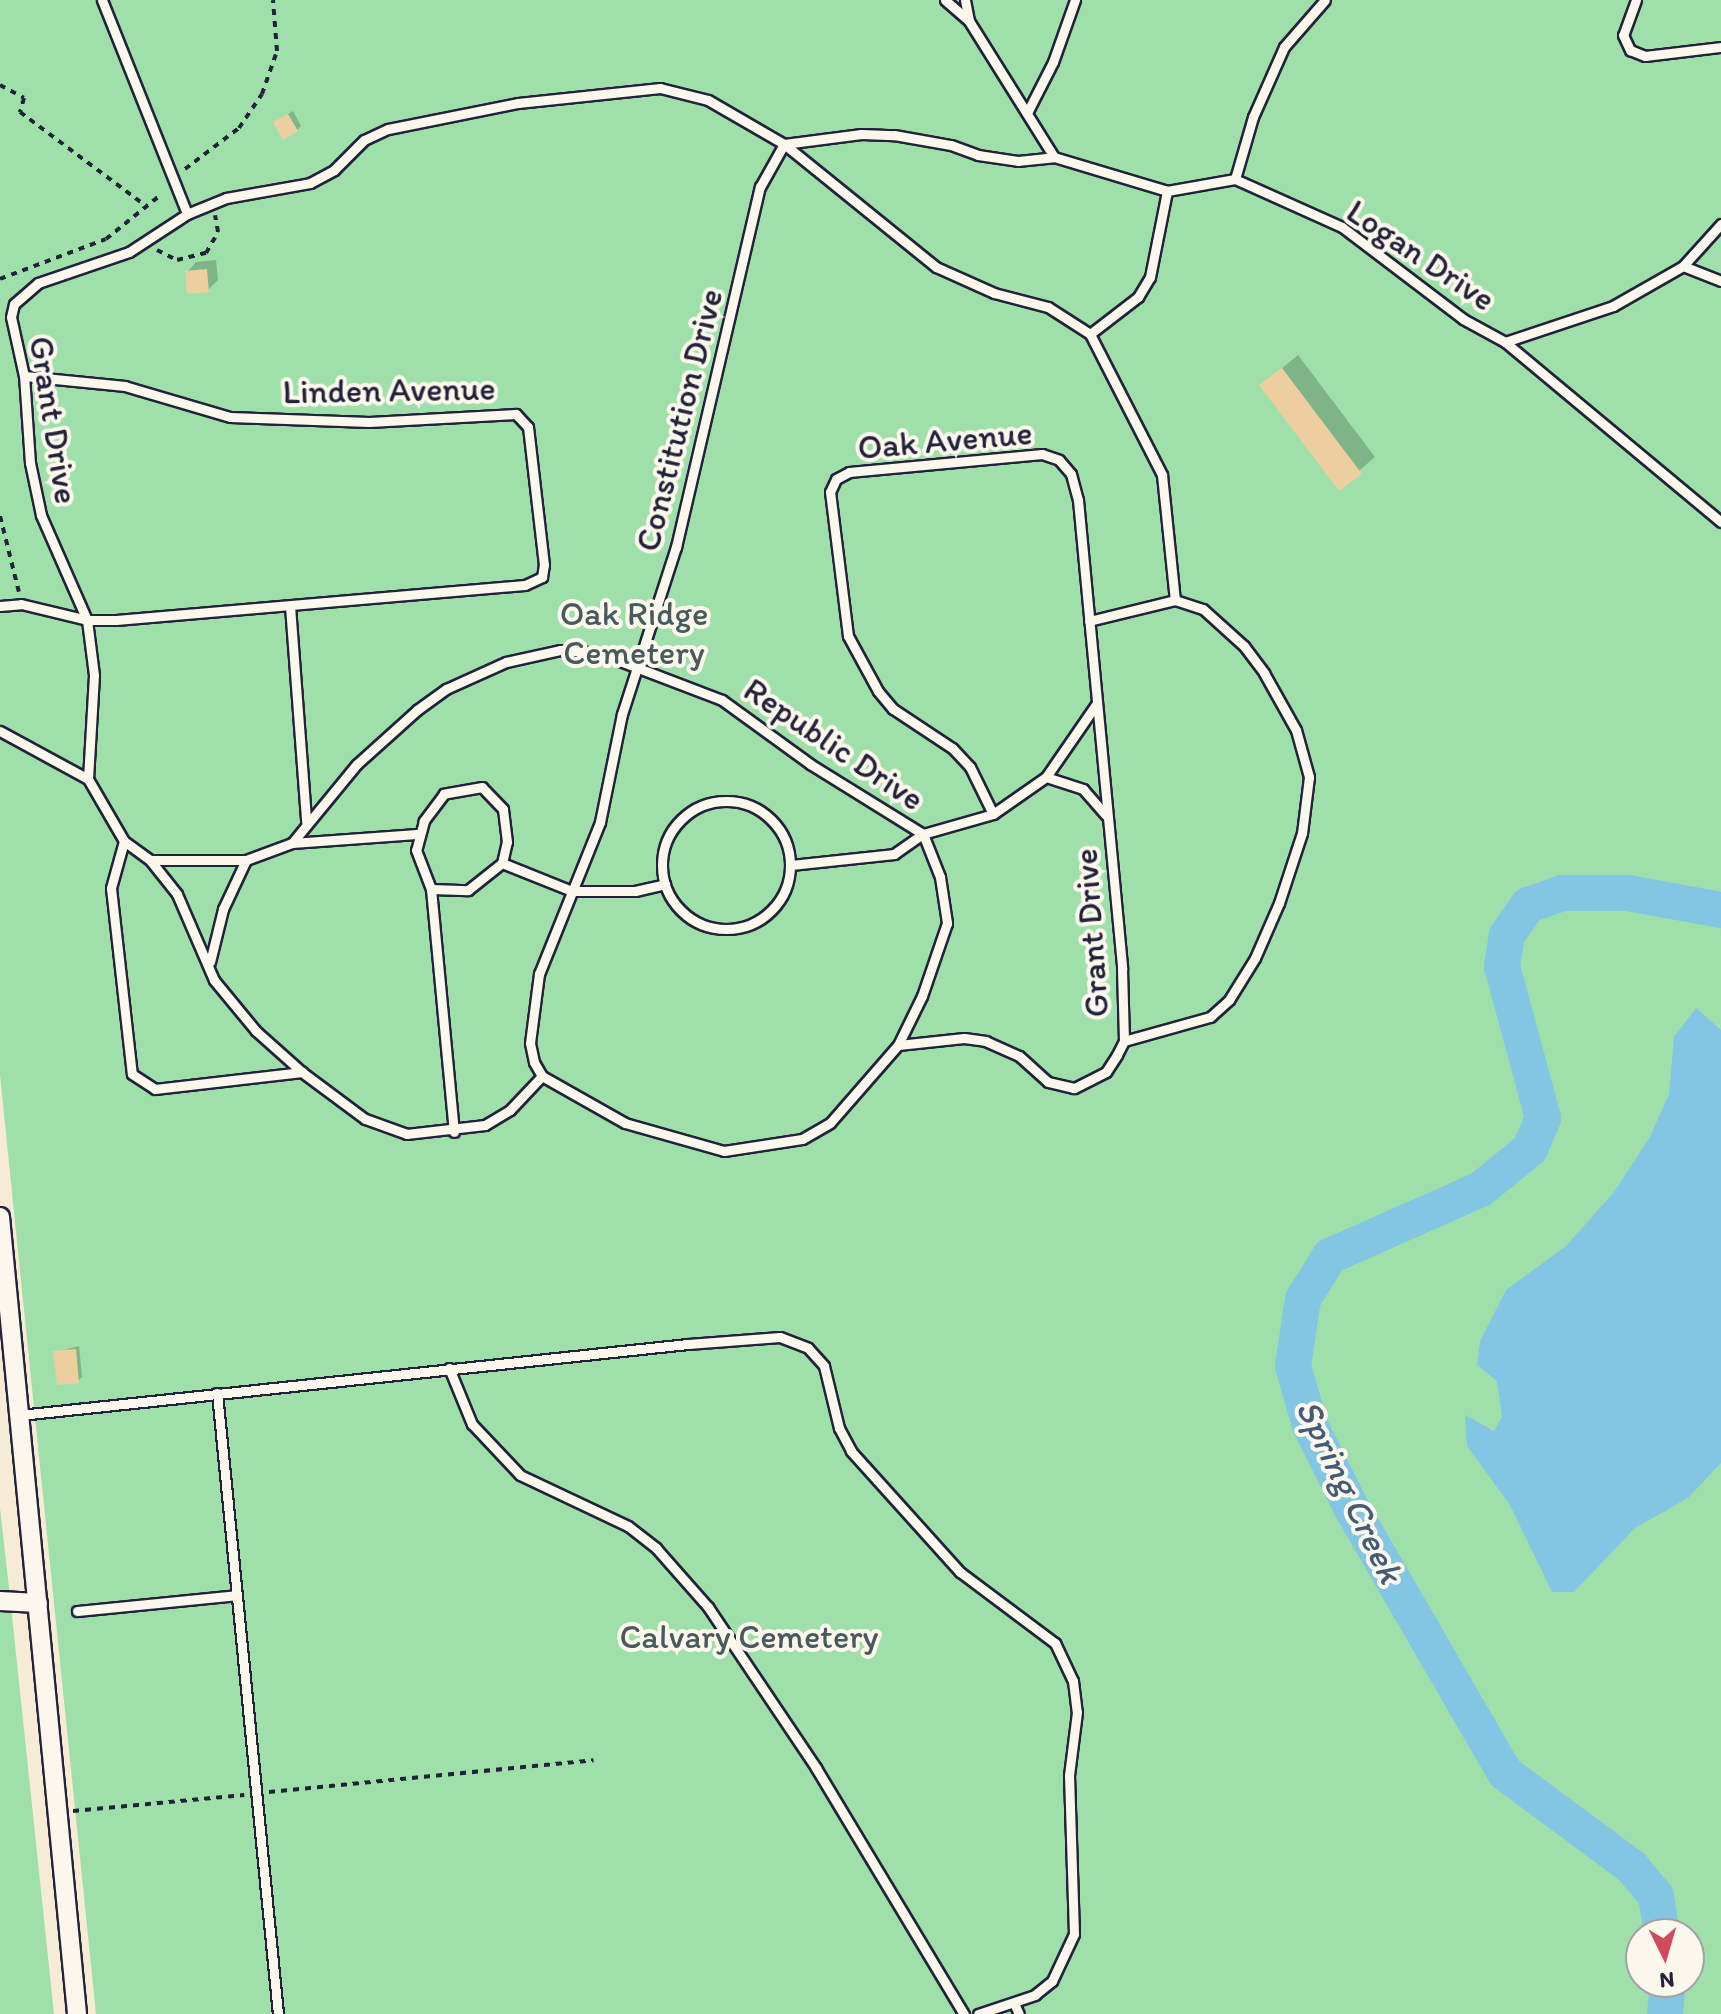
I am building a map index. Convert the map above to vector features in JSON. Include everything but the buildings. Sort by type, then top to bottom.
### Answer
[{"type":"street","points":[[0,1217],[77,2014]]},
{"type":"street","points":[[0,1601],[38,1603]]},
{"type":"lane","points":[[102,0],[187,214]]},
{"type":"lane","points":[[945,0],[969,21],[1054,157]]},
{"type":"lane","points":[[965,0],[969,21]]},
{"type":"lane","points":[[1027,113],[1053,62],[1075,0]]},
{"type":"lane","points":[[784,144],[861,134],[894,135],[1018,161],[1054,157],[1167,191],[1235,179],[1253,117],[1284,47],[1325,0]]},
{"type":"lane","points":[[1636,0],[1623,35],[1630,50],[1645,56],[1721,47]]},
{"type":"lane","name":"Grant Drive","points":[[88,779],[94,675],[87,620],[41,515],[30,463],[24,376],[11,317],[24,292],[146,241],[187,214],[212,205],[310,183],[334,170],[364,140],[388,129],[600,93],[660,88],[708,100],[784,144],[936,267],[994,293],[1048,307],[1090,334]]},
{"type":"lane","name":"Constitution Drive","points":[[542,1076],[530,1043],[539,974],[600,822],[620,723],[642,666],[676,547],[760,187],[784,144]]},
{"type":"lane","name":"Logan Drive","points":[[1235,179],[1342,227],[1463,319],[1505,342],[1613,306],[1683,266],[1721,224]]},
{"type":"lane","points":[[1167,191],[1150,277],[1138,297],[1090,334],[1162,475],[1175,600]]},
{"type":"lane","points":[[1683,266],[1721,281]]},
{"type":"lane","points":[[1505,342],[1721,522]]},
{"type":"lane","name":"Linden Avenue","points":[[0,606],[21,604],[87,620],[525,585],[542,577],[545,550],[528,427],[516,414],[369,422],[230,417],[125,386],[24,376]]},
{"type":"lane","name":"Oak Avenue","points":[[993,814],[970,767],[952,748],[893,709],[862,666],[848,636],[839,589],[830,492],[836,479],[849,472],[1042,454],[1059,460]]},
{"type":"lane","name":"Grant Drive","points":[[898,1045],[964,1038],[986,1041],[1019,1056],[1048,1082],[1074,1088],[1106,1072],[1124,1041],[1108,818],[1078,500],[1071,474],[1059,460]]},
{"type":"lane","points":[[1089,621],[1175,600],[1203,609],[1225,627],[1264,673],[1305,757],[1308,801],[1279,903],[1255,958],[1229,1000],[1210,1017],[1124,1041]]},
{"type":"lane","points":[[290,606],[306,821]]},
{"type":"lane","name":"Republic Drive","points":[[292,843],[306,821],[387,736],[446,689],[473,675],[560,650],[599,653],[642,666],[722,700],[810,764],[923,834],[940,877],[947,923],[922,996],[898,1045]]},
{"type":"lane","points":[[791,865],[894,854],[923,834],[993,814],[1046,777],[1097,703]]},
{"type":"lane","points":[[0,731],[88,779],[124,841],[150,860],[177,894],[209,965],[230,1002],[302,1072],[365,1119],[407,1134],[454,1132],[485,1125],[510,1110],[542,1076],[648,1132],[691,1146],[756,1150],[802,1139],[830,1123],[898,1045]]},
{"type":"lane","points":[[1046,777],[1083,789],[1108,818]]},
{"type":"lane","points":[[431,889],[468,890],[502,863],[507,842],[503,809],[482,787],[444,794],[417,834],[416,850],[431,889],[454,1132]]},
{"type":"lane","points":[[704,804],[748,804],[771,819],[786,842],[791,865],[785,890],[768,913],[730,929],[697,922],[676,905],[665,884],[663,849],[672,829],[704,804]]},
{"type":"lane","points":[[150,860],[246,860],[292,843],[417,834]]},
{"type":"lane","points":[[124,841],[111,888],[132,1074],[155,1089],[302,1072]]},
{"type":"lane","points":[[209,965],[223,909],[246,860]]},
{"type":"lane","points":[[502,863],[572,891],[635,891],[665,884]]},
{"type":"lane","points":[[20,1415],[449,1368],[780,1337],[817,1355],[851,1451],[960,1572],[1055,1643],[1073,1681],[1077,1712],[1069,1775],[1074,1934],[1052,1981],[1014,2003],[978,2014]]},
{"type":"lane","points":[[449,1368],[472,1424],[520,1475],[628,1526],[656,1548],[708,1607],[816,1768],[964,2014]]},
{"type":"lane","points":[[217,1393],[278,2014]]},
{"type":"lane","points":[[77,1611],[236,1595]]},
{"type":"lane","points":[[1014,2003],[1019,2014]]},
{"type":"path","points":[[183,170],[239,128],[262,94],[277,51],[273,0]]},
{"type":"path","points":[[0,85],[24,98],[20,112],[146,206]]},
{"type":"path","points":[[0,279],[106,239],[158,197]]},
{"type":"path","points":[[146,241],[177,260],[206,253],[218,232],[212,205]]},
{"type":"path","points":[[0,516],[21,604]]},
{"type":"path","points":[[59,1812],[593,1760]]},
{"type":"green space","points":[[0,0],[1721,0],[1721,2014],[96,2014],[0,1075]]},
{"type":"green space","points":[[0,1508],[10,1597],[54,2014],[0,2014]]},
{"type":"water","points":[[1696,1008],[1721,1030],[1721,1463],[1688,1498],[1635,1528],[1574,1592],[1552,1592],[1510,1505],[1467,1446],[1465,1415],[1494,1431],[1502,1417],[1497,1381],[1477,1365],[1480,1341],[1506,1290],[1566,1246],[1614,1192],[1650,1137],[1669,1094],[1674,1037]]},
{"type":"waterway","name":"Spring Creek","points":[[1659,1918],[1656,1896],[1632,1867],[1505,1773],[1352,1509],[1310,1425],[1293,1366],[1303,1299],[1330,1256],[1481,1189],[1530,1149],[1543,1118],[1502,966],[1507,935],[1528,905],[1562,893],[1628,893],[1721,910]]},
{"type":"waterway","name":"Spring Creek","points":[[1665,2014],[1666,1998]]},
{"type":"park label","name":"Oak Ridge Cemetery","points":[[634,632]]},
{"type":"park label","name":"Calvary Cemetery","points":[[749,1637]]}]
